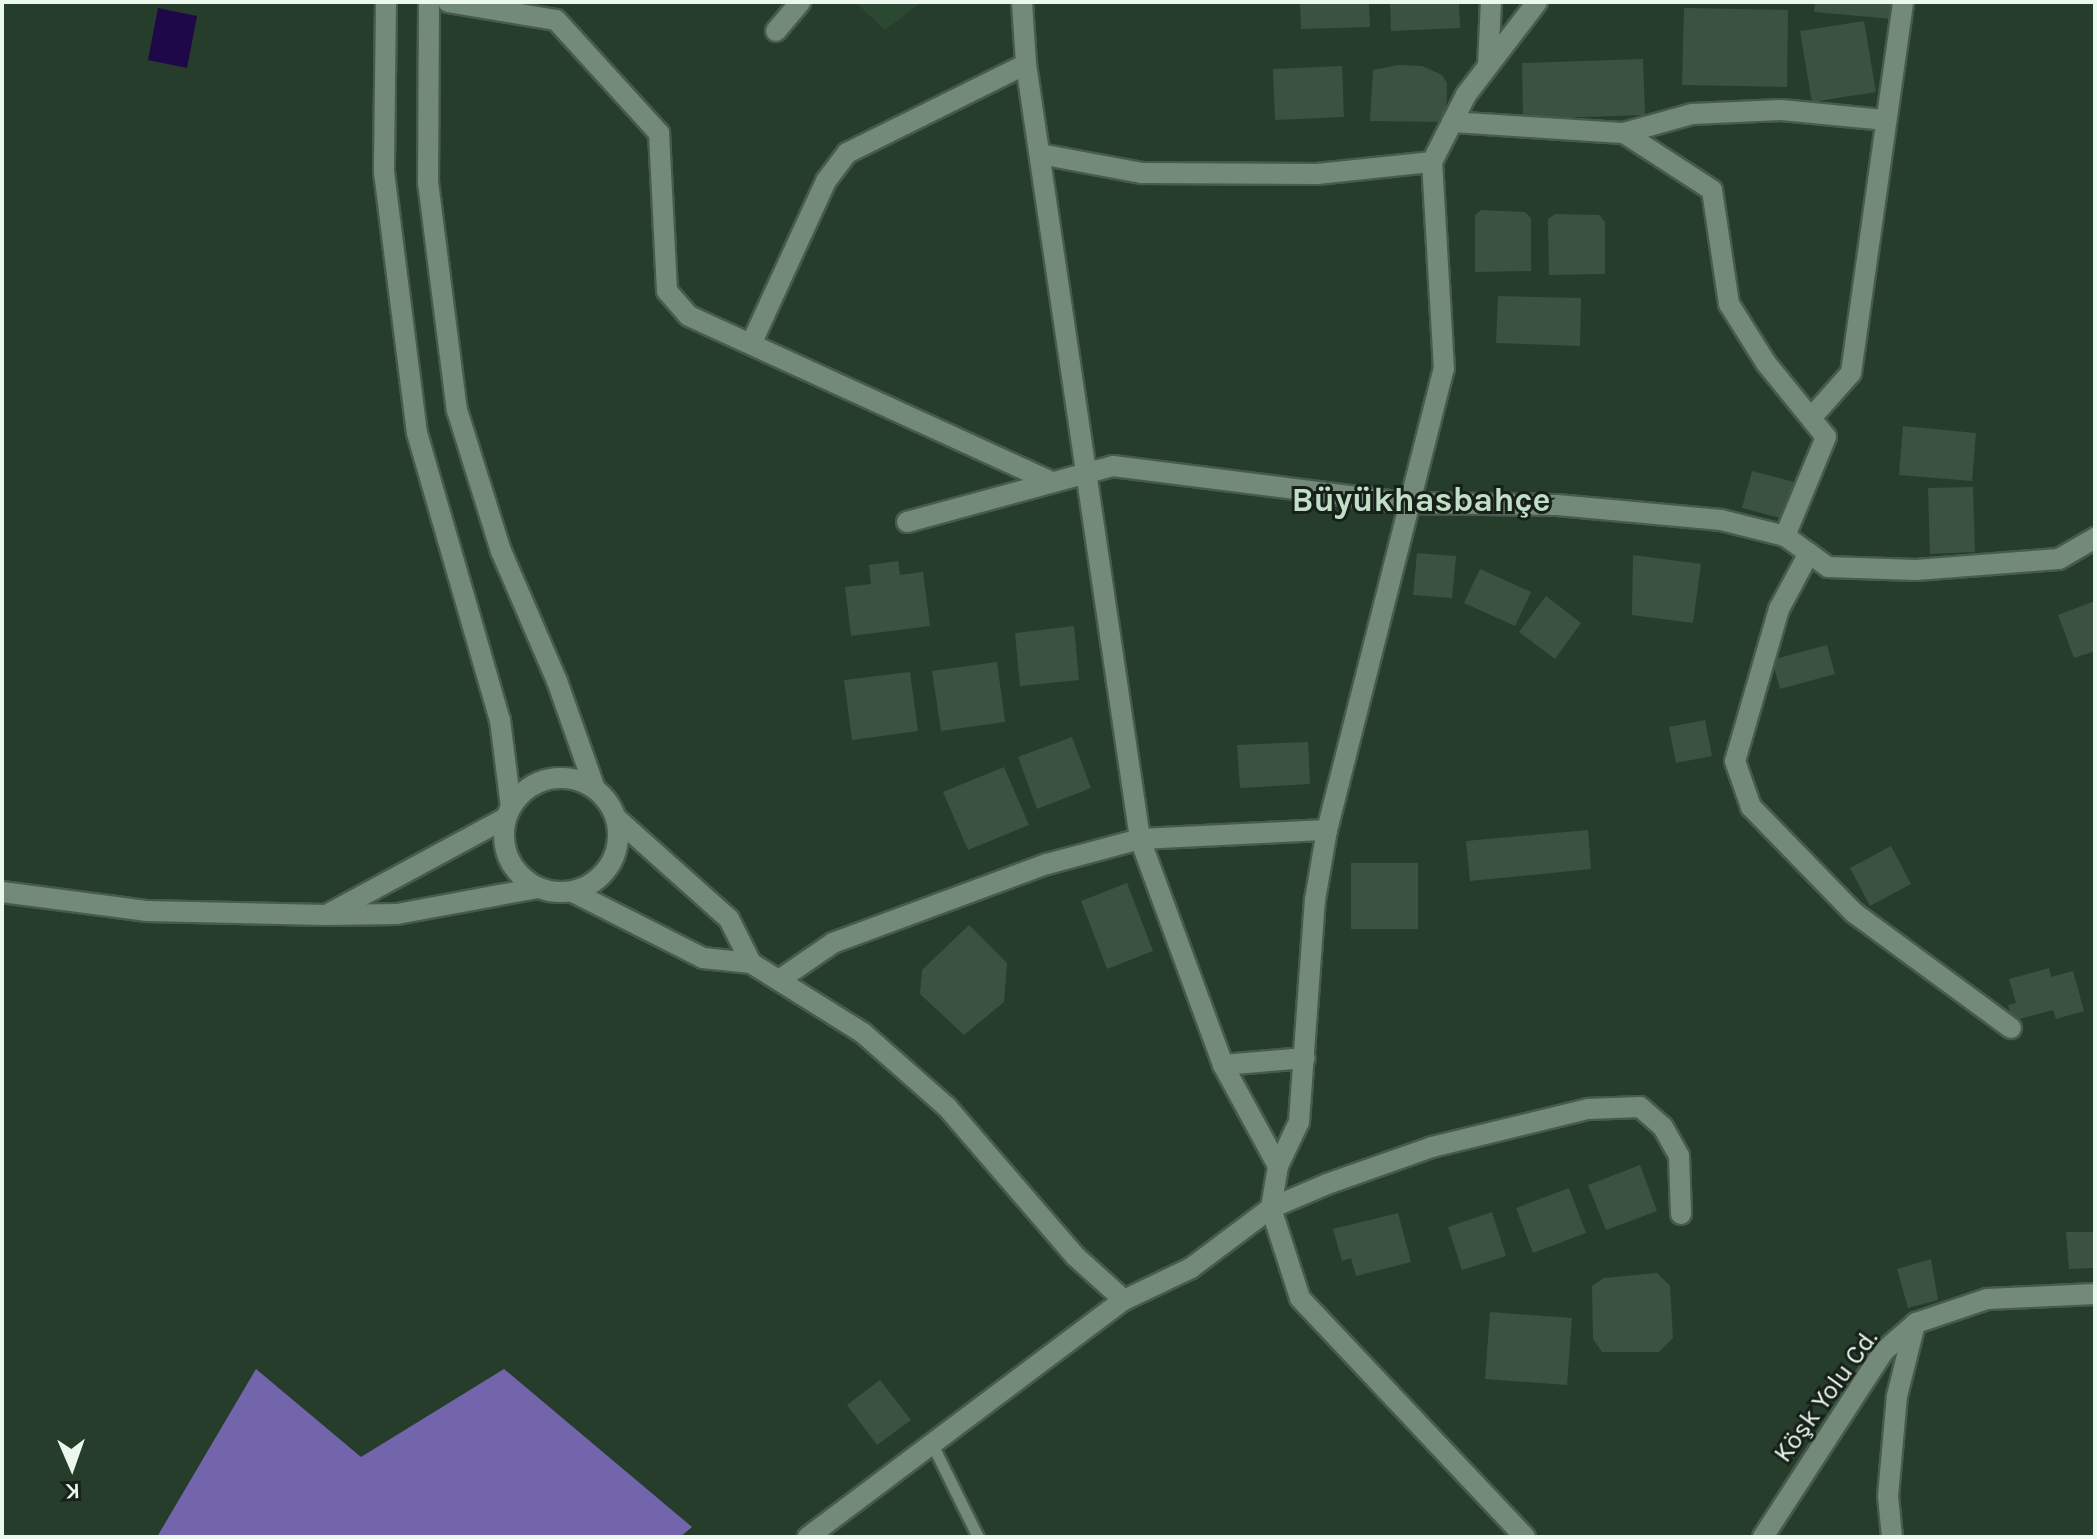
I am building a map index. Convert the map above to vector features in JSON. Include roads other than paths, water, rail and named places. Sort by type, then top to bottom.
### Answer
[{"type":"street","points":[[386,2],[384,172],[417,433],[500,720],[508,812],[503,841],[511,864],[537,888]]},
{"type":"street","points":[[429,2],[428,182],[457,410],[501,551],[557,681],[595,789],[616,818],[729,919],[751,963]]},
{"type":"street","points":[[448,2],[559,11],[659,133],[667,291],[689,316],[752,342],[1047,480]]},
{"type":"street","points":[[776,31],[800,2]]},
{"type":"street","points":[[1022,2],[1026,64],[1140,839],[1223,1065],[1278,1166]]},
{"type":"street","points":[[1488,65],[1491,2]]},
{"type":"street","points":[[1525,1537],[1300,1298],[1271,1208],[1278,1166],[1299,1122],[1315,900],[1327,830],[1407,503],[1444,369],[1432,162],[1452,122],[1488,65],[1537,2]]},
{"type":"street","points":[[1811,418],[1851,373],[1884,120],[1903,2]]},
{"type":"street","points":[[752,342],[826,181],[847,153],[1026,64]]},
{"type":"street","points":[[1452,122],[1624,133],[1692,114],[1781,110],[1884,120]]},
{"type":"street","points":[[1624,133],[1712,190],[1729,304],[1766,363],[1826,437],[1785,536]]},
{"type":"street","points":[[1040,154],[1142,173],[1317,174],[1432,162]]},
{"type":"street","points":[[907,522],[1086,469],[1113,466],[1407,503],[1642,512],[1721,520],[1785,536],[1828,567],[1916,570],[2059,559],[2095,538]]},
{"type":"street","points":[[1809,553],[1779,609],[1735,761],[1751,807],[1853,912],[2011,1028]]},
{"type":"street","points":[[326,915],[508,812],[527,789],[549,779],[573,779],[595,789]]},
{"type":"street","points":[[573,892],[595,882],[611,864],[618,842],[616,818]]},
{"type":"street","points":[[779,980],[833,943],[1047,864],[1140,839],[1327,830]]},
{"type":"street","points":[[2,892],[146,911],[326,915],[397,914],[537,888],[573,892],[703,958],[751,963],[863,1033],[947,1107],[1075,1256],[1124,1300]]},
{"type":"street","points":[[1223,1065],[1305,1058]]},
{"type":"street","points":[[808,1537],[1124,1300],[1191,1268],[1271,1208],[1432,1147],[1588,1109],[1640,1107],[1663,1127],[1679,1156],[1681,1214]]},
{"type":"street","name":"Köşk Yolu Cd.","points":[[1763,1537],[1884,1351],[1916,1323],[1987,1299],[2095,1294]]},
{"type":"street","points":[[1892,1537],[1888,1496],[1897,1396],[1916,1323]]},
{"type":"lane","points":[[932,1444],[978,1537]]},
{"type":"district","name":"Büyükhasbahçe","points":[[1421,501]]}]
